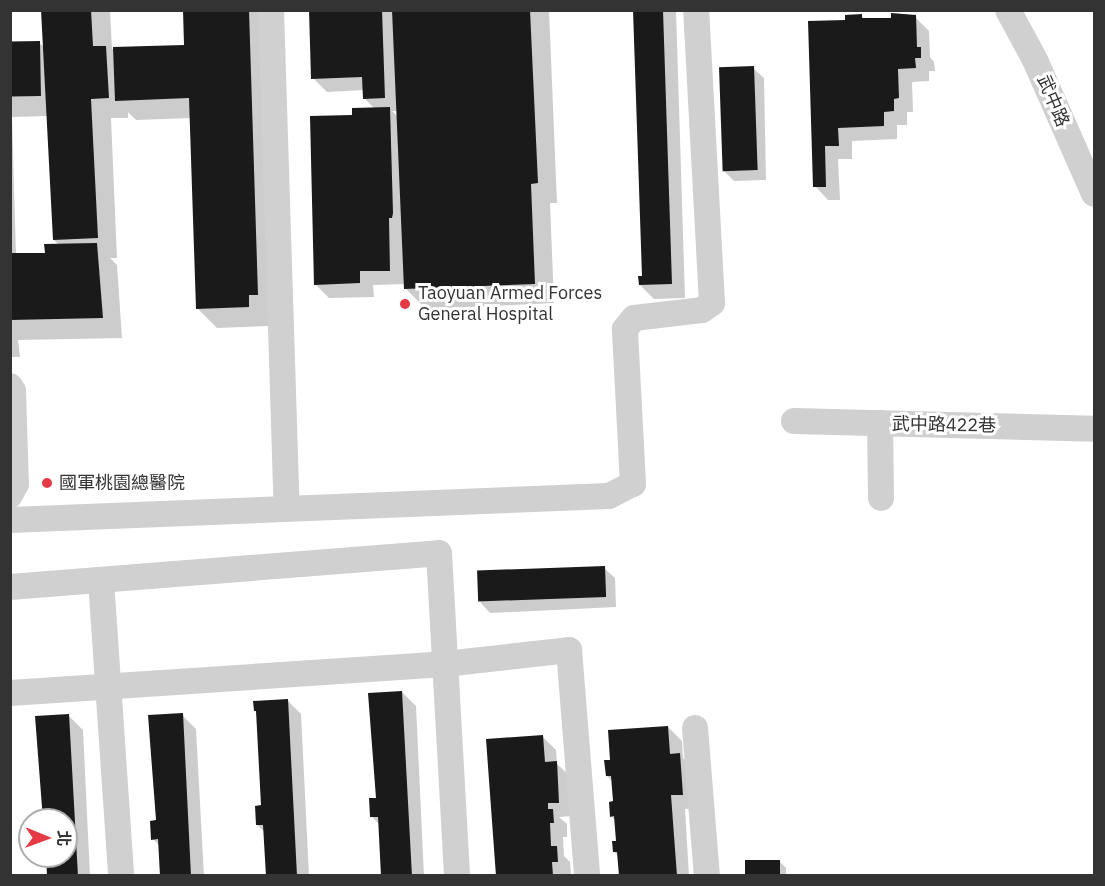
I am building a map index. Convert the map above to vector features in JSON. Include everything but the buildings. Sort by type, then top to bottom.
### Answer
[{"type":"street","points":[[271,10],[287,509]]},
{"type":"street","points":[[10,520],[609,496],[633,484],[626,329],[634,318],[702,310],[712,303],[696,10]]},
{"type":"street","name":"武中路","points":[[1008,10],[1035,60],[1095,194]]},
{"type":"street","points":[[10,386],[13,391],[16,484],[10,495]]},
{"type":"street","name":"武中路422巷","points":[[794,421],[1095,429]]},
{"type":"street","points":[[880,423],[881,498]]},
{"type":"street","points":[[10,587],[440,553],[457,876]]},
{"type":"street","points":[[101,580],[121,876]]},
{"type":"street","points":[[10,693],[446,664],[569,650],[587,876]]},
{"type":"street","points":[[695,728],[707,876]]},
{"type":"place","name":"Taoyuan Armed Forces General Hospital","points":[[405,304]]},
{"type":"place","name":"國軍桃園總醫院","points":[[47,483]]}]
